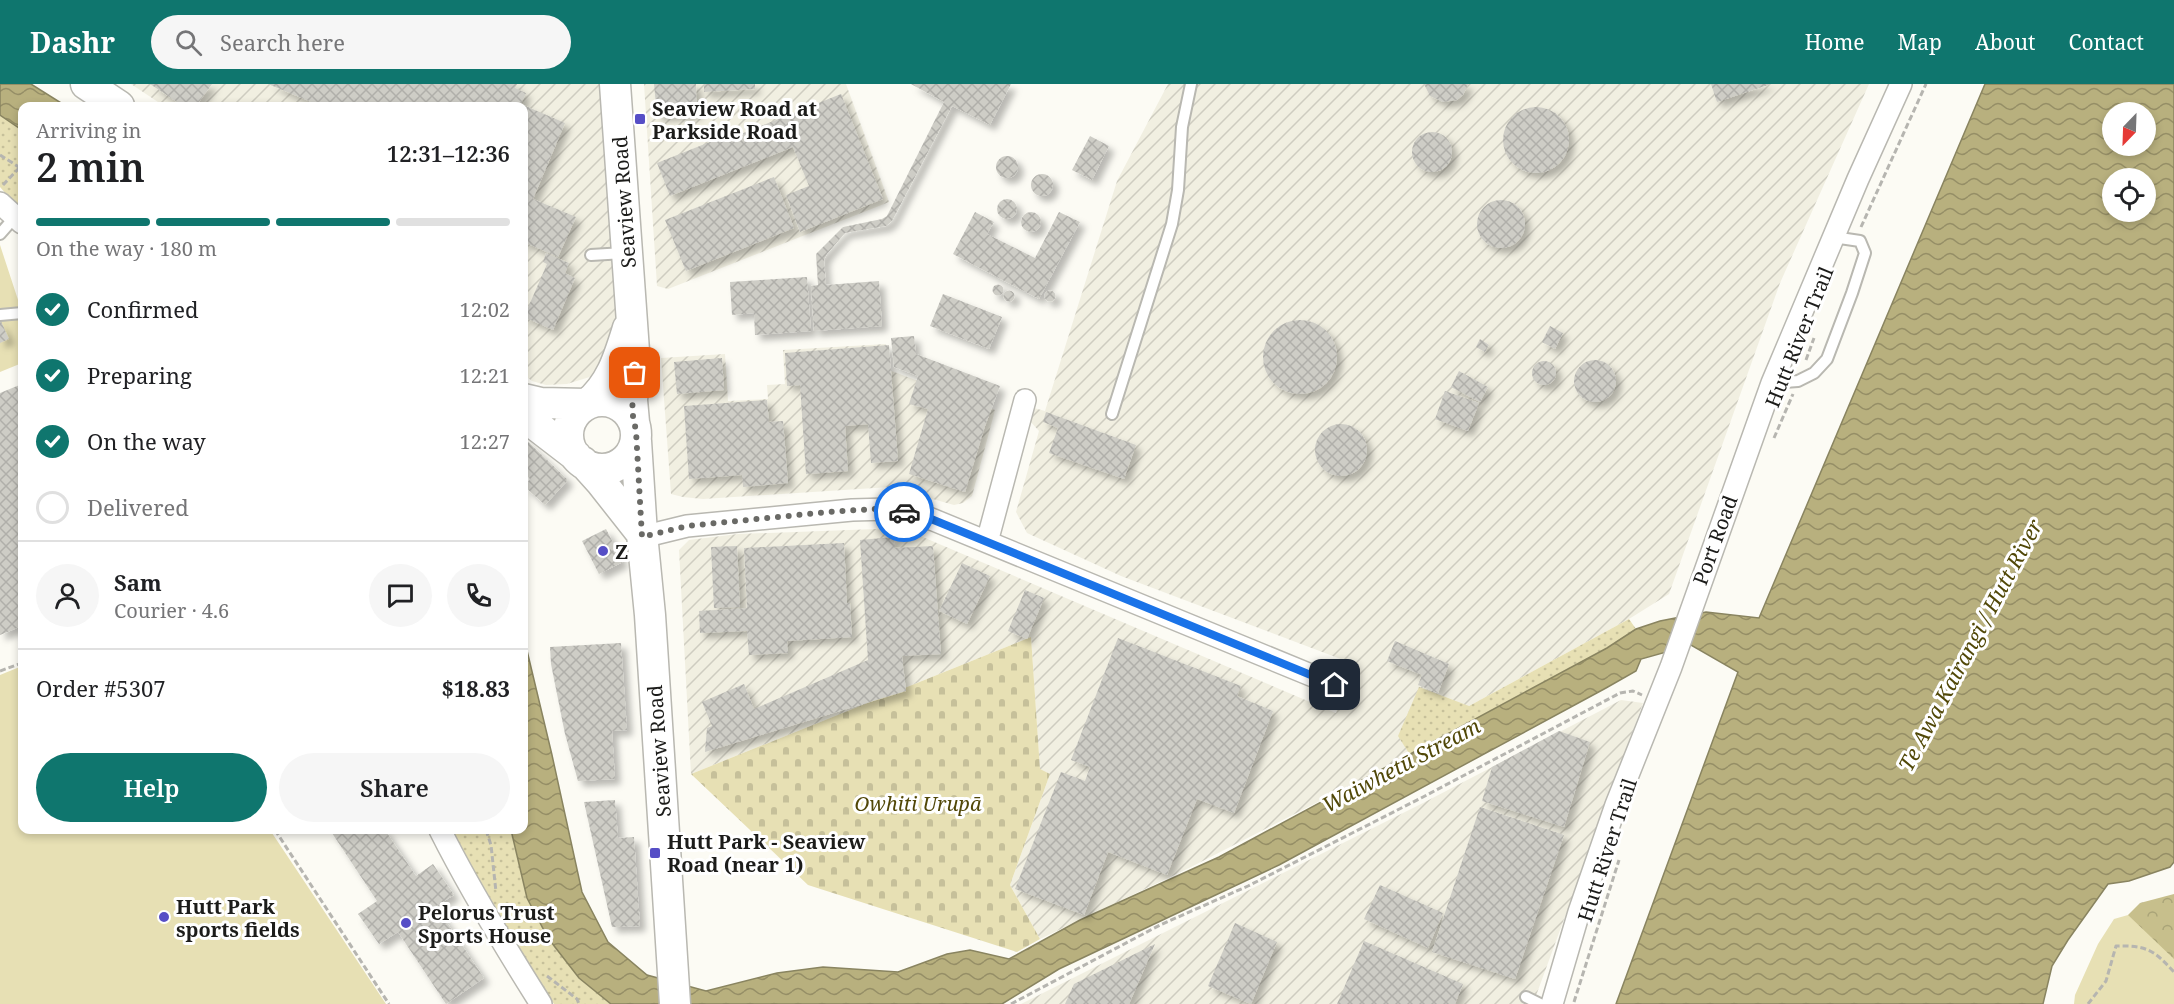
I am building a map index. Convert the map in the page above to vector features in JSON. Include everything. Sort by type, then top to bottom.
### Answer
[{"type":"main road","points":[[86,84],[113,102]]},
{"type":"main road","name":"Seaview Road","points":[[615,84],[635,365],[632,400],[650,615],[675,1004]]},
{"type":"main road","name":"Seaview Road","points":[[587,404],[596,396],[620,356],[631,320]]},
{"type":"main road","points":[[528,400],[541,403],[587,404],[600,401],[616,404],[629,414],[635,431],[627,458],[620,464],[600,469],[579,459],[528,419]]},
{"type":"main road","points":[[587,404],[574,415],[569,425],[570,447],[601,482],[642,535]]},
{"type":"street","name":"Port Road","points":[[1552,1004],[1583,901],[1616,805],[1671,667],[1772,383],[1833,237],[1901,84]]},
{"type":"street","points":[[987,542],[1025,400]]},
{"type":"street","points":[[642,535],[687,526],[852,510],[889,508],[919,514],[1335,685]]},
{"type":"street","points":[[442,834],[492,926],[541,1004]]},
{"type":"lane","points":[[1112,414],[1172,224],[1178,190],[1182,127],[1191,84]]},
{"type":"lane","points":[[0,234],[12,215]]},
{"type":"lane","points":[[1772,383],[1798,381],[1814,373],[1827,359],[1865,254],[1860,241],[1833,237]]},
{"type":"lane","points":[[591,255],[628,252]]},
{"type":"lane","points":[[0,315],[18,313]]},
{"type":"lane","points":[[1526,997],[1540,1004]]},
{"type":"path","points":[[1855,240],[1926,84]]},
{"type":"path","points":[[0,155],[18,166]]},
{"type":"path","points":[[0,187],[18,171]]},
{"type":"path","name":"Hutt River Trail","points":[[1774,438],[1817,328]]},
{"type":"path","points":[[0,671],[18,664]]},
{"type":"path","points":[[1011,1004],[1160,925],[1248,886],[1423,797],[1620,693],[1633,691],[1656,702]]},
{"type":"path","points":[[278,834],[388,1004]]},
{"type":"path","points":[[487,834],[491,845],[496,892]]},
{"type":"path","name":"Hutt River Trail","points":[[1574,1004],[1619,856]]},
{"type":"path","points":[[2088,1004],[2106,981],[2116,946],[2138,945],[2161,958],[2174,972]]},
{"type":"path","points":[[542,968],[548,977],[577,999],[579,1004]]},
{"type":"shaded area","points":[[131,84],[604,84],[619,329],[593,376],[567,384],[546,385],[528,378],[528,102],[158,102]]},
{"type":"shaded area","points":[[644,84],[846,84],[889,202],[668,289],[657,286]]},
{"type":"shaded area","points":[[1168,84],[1869,84],[1780,283],[1669,594],[1629,619],[1469,706],[1399,736],[1410,755],[1189,868],[1040,939],[1010,885],[1050,774],[1040,770],[1031,637],[691,774],[679,550],[689,540],[738,534],[876,529],[918,535],[1336,713],[1354,664],[1121,576],[1027,533],[1016,512],[1039,431],[1029,420],[1034,408],[1045,411],[1117,181]]},
{"type":"shaded area","points":[[886,344],[889,370],[995,410],[972,496],[963,503],[954,505],[890,487],[703,499],[671,494],[661,358],[725,354],[728,401],[768,399],[767,385],[785,384],[783,350]]},
{"type":"shaded area","points":[[1621,700],[1643,703],[1533,1004],[1021,1004],[1423,803]]},
{"type":"green space","points":[[0,115],[18,127],[18,207],[0,187]]},
{"type":"green space","points":[[0,245],[18,300],[18,365],[0,372]]},
{"type":"green space","points":[[1629,619],[1636,629],[1607,648],[1410,755],[1398,736],[1419,687],[1469,706]]},
{"type":"green space","name":"Owhiti Urupā","points":[[1031,637],[1040,769],[1050,774],[1010,885],[1040,939],[1017,952],[808,885],[691,774]]},
{"type":"green space","name":"Hutt Park sports fields","points":[[18,668],[18,834],[273,834],[386,1004],[0,1004],[0,675]]},
{"type":"green space","points":[[450,834],[512,834],[527,898],[579,978],[611,1004],[554,1004],[512,941]]},
{"type":"green space","points":[[2174,894],[2174,967],[2127,942],[2128,915],[2140,903]]},
{"type":"green space","points":[[2128,915],[2174,959],[2174,1004],[2074,1004],[2075,995],[2098,944],[2114,919]]},
{"type":"water","points":[[0,84],[31,84],[60,102],[18,102],[18,127],[0,115]]},
{"type":"water","points":[[1985,84],[2174,84],[2174,862],[2170,867],[2129,881],[2108,884],[2052,966],[2043,1004],[1616,1004],[1738,672],[1691,645],[1641,659],[1636,671],[1279,865],[1059,969],[1002,1004],[611,1004],[579,978],[548,938],[527,898],[512,834],[528,834],[528,655],[582,892],[608,942],[647,975],[706,991],[777,973],[823,967],[898,972],[947,954],[970,950],[1009,959],[1080,920],[1219,857],[1607,648],[1636,629],[1660,621],[1706,612],[1759,618]]},
{"type":"building","points":[[150,84],[212,84],[199,102],[177,102]]},
{"type":"building","points":[[268,84],[517,84],[515,88],[526,93],[522,102],[311,102]]},
{"type":"building","points":[[654,84],[696,84],[697,114],[657,116]]},
{"type":"building","points":[[704,84],[755,84],[755,89],[704,92]]},
{"type":"building","points":[[911,84],[1011,84],[990,125],[952,106],[892,221],[886,226],[845,233],[827,254],[824,260],[826,285],[879,281],[882,326],[814,331],[811,286],[818,285],[816,254],[843,227],[887,216],[944,102]]},
{"type":"building","points":[[1424,84],[1468,84],[1463,95],[1457,100],[1443,102],[1430,96]]},
{"type":"building","points":[[1711,84],[1771,84],[1717,102]]},
{"type":"building","points":[[841,94],[883,199],[800,232],[786,195],[809,186],[793,147],[670,196],[657,163],[735,132],[736,136]]},
{"type":"building","points":[[528,107],[565,123],[533,199],[576,217],[558,257],[528,244]]},
{"type":"building","points":[[1542,107],[1560,116],[1567,127],[1569,140],[1567,153],[1560,164],[1549,171],[1530,173],[1512,164],[1505,153],[1503,134],[1512,116],[1523,109]]},
{"type":"building","points":[[1432,132],[1440,133],[1446,138],[1451,144],[1451,160],[1446,166],[1440,171],[1432,172],[1424,171],[1418,166],[1413,160],[1412,152],[1413,144],[1418,138],[1424,133]]},
{"type":"building","points":[[1090,136],[1109,146],[1092,180],[1072,170]]},
{"type":"building","points":[[1003,156],[1011,156],[1018,163],[1018,171],[1011,178],[1003,178],[996,171],[996,163]]},
{"type":"building","points":[[1042,174],[1050,177],[1053,185],[1050,193],[1042,196],[1034,193],[1031,185],[1034,177]]},
{"type":"building","points":[[774,177],[794,228],[686,271],[665,220]]},
{"type":"building","points":[[1003,199],[1011,199],[1017,205],[1017,213],[1011,219],[1003,219],[997,213],[997,205]]},
{"type":"building","points":[[1496,200],[1506,200],[1521,210],[1525,224],[1524,233],[1515,244],[1506,248],[1496,248],[1481,238],[1477,229],[1477,219],[1487,204]]},
{"type":"building","points":[[975,212],[994,222],[987,234],[1035,258],[1059,212],[1080,222],[1039,299],[953,254]]},
{"type":"building","points":[[1027,212],[1035,212],[1041,218],[1041,226],[1035,232],[1027,232],[1021,226],[1021,218]]},
{"type":"building","points":[[546,253],[569,263],[565,273],[575,278],[553,330],[528,319],[528,308],[547,264],[543,262]]},
{"type":"building","points":[[807,277],[811,331],[755,335],[754,313],[732,315],[730,282]]},
{"type":"building","points":[[998,284],[1004,290],[998,296],[992,290]]},
{"type":"building","points":[[1009,290],[1015,296],[1009,302],[1003,296]]},
{"type":"building","points":[[1050,290],[1056,296],[1050,302],[1044,296]]},
{"type":"building","points":[[943,294],[1002,317],[989,349],[930,326]]},
{"type":"building","points":[[0,319],[9,339],[0,343]]},
{"type":"building","points":[[1293,320],[1307,320],[1321,326],[1331,336],[1337,350],[1337,364],[1331,378],[1321,388],[1307,394],[1293,394],[1279,388],[1269,378],[1263,364],[1263,350],[1269,336],[1279,326]]},
{"type":"building","points":[[1550,326],[1563,333],[1555,349],[1542,342]]},
{"type":"building","points":[[914,336],[916,354],[1000,386],[965,492],[909,474],[928,409],[909,404],[918,376],[894,367],[891,338]]},
{"type":"building","points":[[1480,339],[1489,345],[1485,352],[1476,347]]},
{"type":"building","points":[[889,345],[898,461],[871,463],[868,424],[845,426],[848,471],[806,474],[800,385],[787,386],[785,353]]},
{"type":"building","points":[[722,358],[724,390],[677,394],[674,362]]},
{"type":"building","points":[[1595,360],[1610,366],[1616,381],[1610,396],[1595,402],[1580,396],[1574,381],[1580,366]]},
{"type":"building","points":[[1544,361],[1553,364],[1556,373],[1553,382],[1544,385],[1535,382],[1532,373],[1535,364]]},
{"type":"building","points":[[1459,371],[1488,387],[1480,402],[1451,387]]},
{"type":"building","points":[[18,386],[18,628],[0,635],[0,393]]},
{"type":"building","points":[[1445,391],[1479,403],[1468,431],[1435,419]]},
{"type":"building","points":[[767,400],[769,422],[783,421],[788,483],[743,487],[742,475],[689,479],[684,406]]},
{"type":"building","points":[[1046,412],[1136,445],[1124,479],[1049,453],[1058,428],[1043,422]]},
{"type":"building","points":[[1336,424],[1346,424],[1355,428],[1363,436],[1367,450],[1363,464],[1355,472],[1346,476],[1336,476],[1327,472],[1319,464],[1315,455],[1315,445],[1319,436],[1327,428]]},
{"type":"building","points":[[528,442],[568,480],[545,505],[528,490],[530,479],[528,477]]},
{"type":"building","name":"Z","points":[[606,529],[623,562],[599,574],[582,541]]},
{"type":"building","points":[[894,537],[895,548],[933,546],[941,654],[902,656],[906,691],[705,752],[707,728],[712,726],[702,702],[744,684],[754,709],[868,660],[860,540]]},
{"type":"building","points":[[844,543],[847,603],[850,603],[852,637],[787,641],[788,653],[749,655],[747,631],[700,633],[699,611],[747,608],[744,548]]},
{"type":"building","points":[[737,546],[740,607],[714,608],[711,547]]},
{"type":"building","points":[[962,563],[990,576],[967,624],[939,611]]},
{"type":"building","points":[[1025,590],[1044,598],[1027,639],[1008,631]]},
{"type":"building","points":[[1118,638],[1241,686],[1237,696],[1273,711],[1234,813],[1197,799],[1167,875],[1108,852],[1084,915],[1015,889],[1061,772],[1085,781],[1090,767],[1071,760]]},
{"type":"building","points":[[1395,641],[1449,664],[1438,693],[1418,685],[1422,675],[1387,661]]},
{"type":"building","points":[[621,643],[627,730],[612,731],[615,779],[578,781],[565,734],[551,664],[550,647]]},
{"type":"building","points":[[1559,731],[1590,742],[1564,827],[1482,801],[1492,767]]},
{"type":"building","points":[[615,800],[618,838],[634,837],[640,926],[612,927],[584,802]]},
{"type":"building","points":[[1480,807],[1564,835],[1515,979],[1432,952]]},
{"type":"building","name":"Pelorus Trust Sports House","points":[[333,834],[388,834],[416,876],[433,864],[454,895],[436,906],[484,978],[446,1004],[398,932],[379,944],[358,914],[377,901]]},
{"type":"building","points":[[1380,885],[1443,913],[1428,948],[1364,919]]},
{"type":"building","points":[[1235,923],[1277,942],[1251,1004],[1208,986]]},
{"type":"building","points":[[1364,941],[1463,984],[1455,1004],[1337,1004]]},
{"type":"building","points":[[1155,944],[1129,1004],[1065,1004],[1074,984]]},
{"type":"way so far","points":[[635,373],[632,411],[636,431],[642,537],[687,526],[828,512],[889,508],[904,512]]},
{"type":"place","name":"Seaview Road at Parkside Road","points":[[640,119]]},
{"type":"place","name":"Z","points":[[603,551]]},
{"type":"place","name":"Hutt Park - Seaview Road (near 1)","points":[[655,853]]},
{"type":"place","name":"Hutt Park sports fields","points":[[164,917]]},
{"type":"place","name":"Pelorus Trust Sports House","points":[[406,923]]},
{"type":"route","points":[[904,512],[919,514],[1335,685]]},
{"type":"water label","name":"Te Awa Kairangi / Hutt River","points":[[1970,645]]},
{"type":"water label","name":"Waiwhetū Stream","points":[[1401,765]]}]
